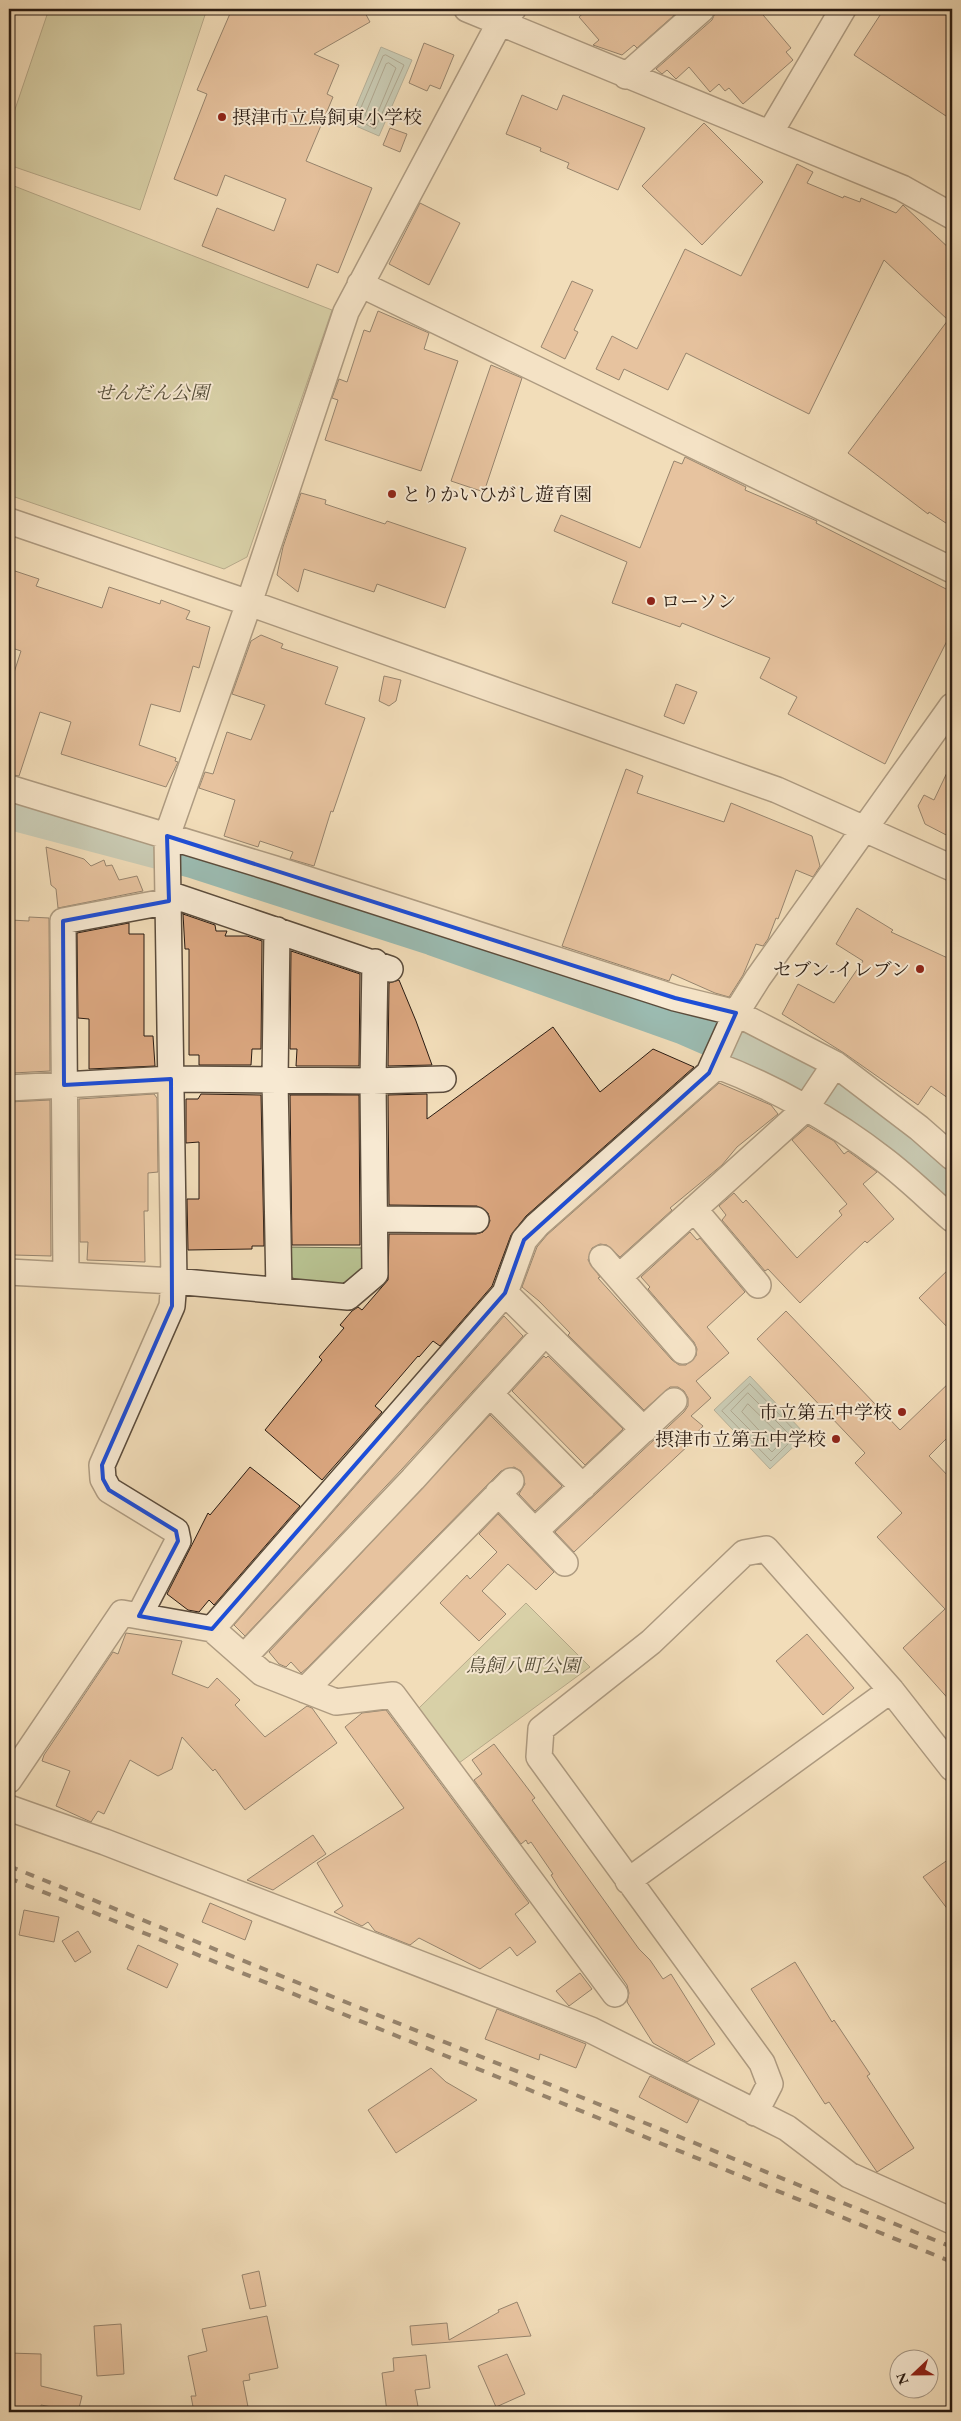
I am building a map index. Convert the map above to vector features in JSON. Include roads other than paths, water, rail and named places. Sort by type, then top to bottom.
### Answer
[{"type":"street","points":[[467,9],[506,15],[626,76],[902,188],[952,216]]},
{"type":"street","points":[[626,76],[702,9]]},
{"type":"street","points":[[770,133],[843,9]]},
{"type":"street","points":[[139,1616],[178,1541],[176,1531],[109,1490],[103,1478],[102,1466],[172,1306],[174,1281],[167,836],[249,604],[346,312],[506,15]]},
{"type":"street","points":[[360,284],[952,570]]},
{"type":"street","points":[[9,521],[776,790],[952,868]]},
{"type":"street","points":[[212,1629],[505,1293],[524,1240],[537,1225],[709,1073],[732,1022],[863,829],[952,706]]},
{"type":"street","points":[[9,788],[167,836],[675,998],[835,1064],[919,1128],[952,1157]]},
{"type":"street","points":[[9,1272],[174,1281],[348,1297],[375,1274],[373,1081],[382,966],[276,930],[169,898],[63,921],[66,1275]]},
{"type":"street","points":[[276,930],[275,1080],[279,1291]]},
{"type":"street","points":[[714,1061],[837,1126],[884,1159],[952,1219]]},
{"type":"street","points":[[618,1277],[805,1109],[835,1064]]},
{"type":"street","points":[[9,1088],[171,1079],[373,1081],[443,1079]]},
{"type":"street","points":[[694,1209],[758,1285]]},
{"type":"street","points":[[375,1218],[476,1220]]},
{"type":"street","points":[[602,1258],[683,1351]]},
{"type":"street","points":[[505,1293],[644,1430]]},
{"type":"street","points":[[244,1657],[413,1479],[545,1333]]},
{"type":"street","points":[[490,1394],[582,1486]]},
{"type":"street","points":[[534,1531],[674,1401]]},
{"type":"street","points":[[305,1690],[504,1487],[534,1531],[565,1564]]},
{"type":"street","points":[[755,2113],[770,2084],[762,2063],[539,1756],[540,1729],[651,1642],[744,1553],[766,1549],[891,1690],[952,1768]]},
{"type":"street","points":[[9,1780],[122,1613],[212,1629],[262,1673],[336,1702],[393,1695],[615,1994]]},
{"type":"street","points":[[628,1881],[891,1690]]},
{"type":"street","points":[[9,1808],[114,1846],[591,2030],[787,2128],[849,2175],[952,2221]]},
{"type":"water","points":[[381,47],[412,60],[379,136],[349,123]]},
{"type":"water","points":[[750,1376],[806,1435],[770,1469],[714,1410]]},
{"type":"waterway","points":[[9,810],[194,859],[433,936],[684,1025],[746,1052],[833,1099],[906,1153],[952,1193]]},
{"type":"railway","points":[[9,1866],[952,2247]]},
{"type":"railway","points":[[9,1878],[952,2262]]},
{"type":"place","name":"摂津市立鳥飼東小学校","points":[[222,117]]},
{"type":"place","name":"とりかいひがし遊育園","points":[[392,494]]},
{"type":"place","name":"ローソン","points":[[651,601]]},
{"type":"place","name":"セブン-イレブン","points":[[920,969]]},
{"type":"place","name":"市立第五中学校","points":[[902,1412]]},
{"type":"place","name":"摂津市立第五中学校","points":[[836,1439]]},
{"type":"park label","name":"せんだん公園","points":[[152,392]]},
{"type":"park label","name":"鳥飼八町公園","points":[[523,1665]]}]
